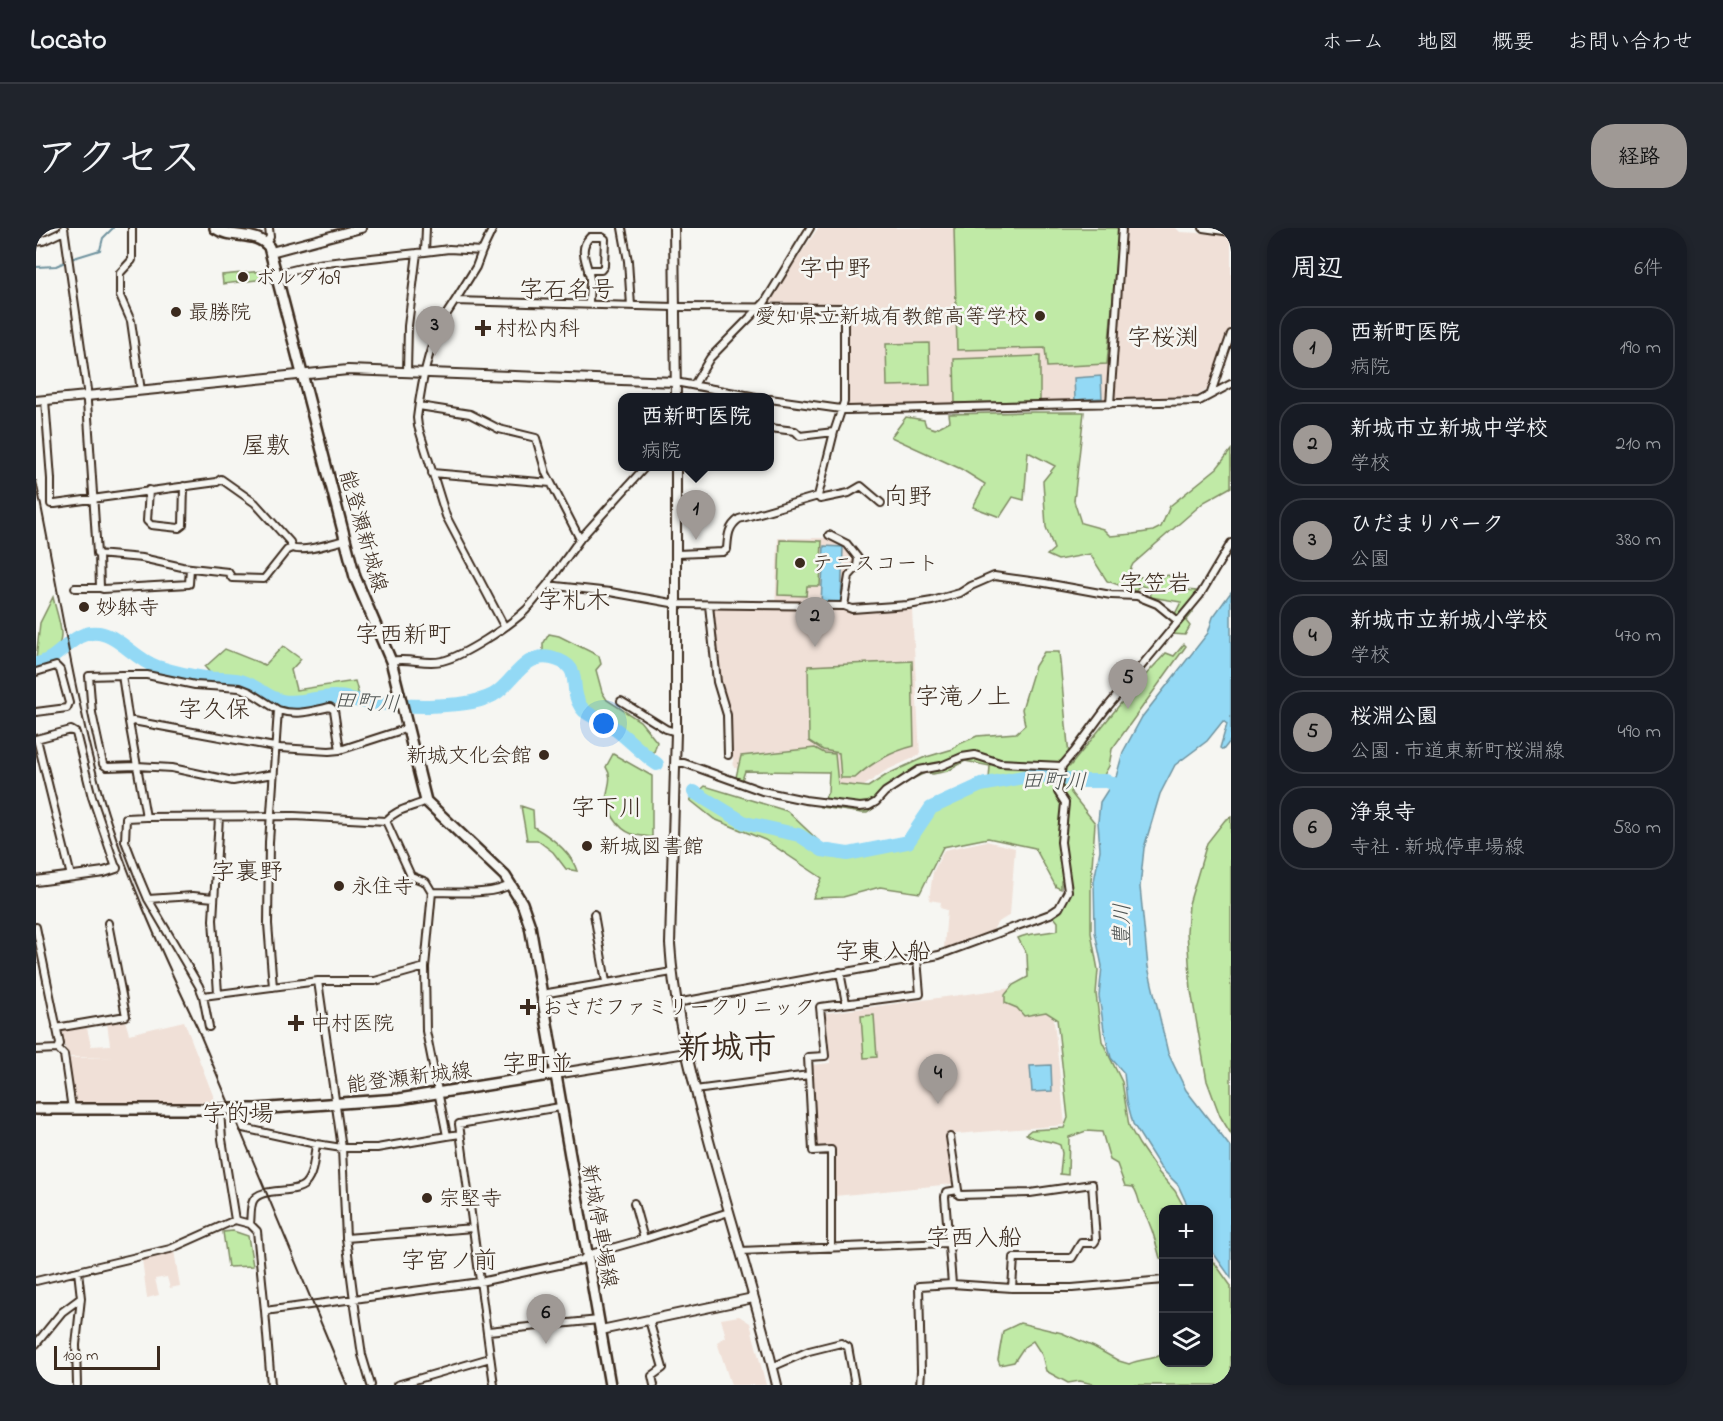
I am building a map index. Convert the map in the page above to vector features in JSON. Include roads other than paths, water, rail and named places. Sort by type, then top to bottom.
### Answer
[{"type":"main road","points":[[215,228],[231,234],[251,236],[268,247]]},
{"type":"main road","name":"能登瀬新城線","points":[[268,247],[345,540],[356,577],[391,661],[426,801]]},
{"type":"main road","points":[[426,801],[433,810],[497,867],[511,884],[522,903],[530,926],[555,1074]]},
{"type":"main road","name":"能登瀬新城線","points":[[36,1109],[236,1110],[336,1104],[399,1099],[555,1074]]},
{"type":"main road","name":"新城停車場線","points":[[555,1074],[610,1385]]},
{"type":"street","points":[[132,228],[132,260],[120,273],[120,296],[131,321],[141,391]]},
{"type":"street","points":[[269,228],[268,247],[341,230],[361,228]]},
{"type":"street","points":[[425,252],[426,228]]},
{"type":"street","points":[[493,228],[476,267],[455,301],[429,352],[418,406],[418,426],[446,516],[504,626]]},
{"type":"street","points":[[622,228],[628,261],[631,306]]},
{"type":"street","points":[[674,228],[676,393]]},
{"type":"street","points":[[694,385],[710,358],[762,306],[810,228]]},
{"type":"street","points":[[1110,404],[1122,228]]},
{"type":"street","points":[[1203,228],[1231,232]]},
{"type":"street","points":[[36,242],[43,241],[64,229],[87,396],[100,588]]},
{"type":"street","points":[[588,272],[601,270],[604,266],[605,239],[602,237],[590,237],[585,242],[584,260],[588,272],[589,304]]},
{"type":"street","points":[[276,274],[317,264],[448,249],[482,251]]},
{"type":"street","points":[[407,372],[408,326],[417,253]]},
{"type":"street","points":[[455,301],[674,307],[844,308],[844,402],[818,496]]},
{"type":"street","points":[[1210,393],[1231,334]]},
{"type":"street","points":[[36,401],[291,377],[302,374],[371,370],[675,382],[736,393]]},
{"type":"street","points":[[774,400],[842,409],[1199,401],[1210,393],[1231,384]]},
{"type":"street","points":[[45,400],[51,470],[51,504],[217,482],[221,479],[255,503],[290,542],[292,548]]},
{"type":"street","points":[[418,406],[470,414],[499,429],[536,438],[546,473],[580,539]]},
{"type":"street","points":[[774,428],[795,431],[800,436],[834,432]]},
{"type":"street","points":[[391,661],[401,659],[441,662],[476,645],[504,626],[525,610],[547,585],[580,539],[641,471]]},
{"type":"street","points":[[676,471],[676,732],[670,944],[675,1003],[695,1090],[777,1385]]},
{"type":"street","points":[[432,473],[551,483]]},
{"type":"street","points":[[148,490],[147,521],[151,525],[179,528],[183,525],[184,486]]},
{"type":"street","points":[[818,496],[820,500],[849,492],[861,486],[881,502]]},
{"type":"street","points":[[677,554],[723,552],[727,549],[729,529],[739,519],[818,496]]},
{"type":"street","points":[[829,536],[847,544],[858,558],[857,567],[849,576],[844,606]]},
{"type":"street","points":[[99,554],[142,558],[190,568],[228,572],[232,578],[264,579],[287,550],[306,549],[345,540]]},
{"type":"street","points":[[675,1003],[951,952],[1050,914],[1059,908],[1068,891],[1061,842],[1065,803],[1059,795],[1062,765],[1208,585],[1231,543]]},
{"type":"street","points":[[75,588],[189,584],[190,568]]},
{"type":"street","points":[[547,585],[610,592],[677,604],[844,606],[852,609],[932,601],[960,593],[971,585],[994,576],[1111,595],[1137,596],[1157,603],[1178,621]]},
{"type":"street","points":[[709,604],[717,682],[728,715],[728,755]]},
{"type":"street","points":[[36,672],[56,666],[60,670],[69,703],[68,708],[62,710],[36,712]]},
{"type":"street","points":[[122,675],[146,817]]},
{"type":"street","points":[[273,774],[233,781],[172,768],[103,764],[92,713],[89,676],[147,675],[195,685],[240,688],[278,710],[292,714],[330,707],[334,710],[340,750]]},
{"type":"street","points":[[621,701],[666,729],[676,732]]},
{"type":"street","points":[[273,987],[268,924],[271,816],[278,710]]},
{"type":"street","points":[[129,722],[275,747],[340,750],[408,728]]},
{"type":"street","points":[[36,881],[110,871],[116,868],[92,797],[76,733],[71,730],[36,739],[70,876]]},
{"type":"street","points":[[675,763],[684,763],[762,791],[805,800],[860,807],[876,802],[885,792],[919,770],[941,766],[962,757],[975,755],[1000,763],[1062,765]]},
{"type":"street","points":[[386,821],[392,813],[400,809],[414,807],[426,801]]},
{"type":"street","points":[[209,1027],[200,986],[148,899],[125,841],[126,818],[271,816],[386,821]]},
{"type":"street","points":[[218,993],[213,920],[219,817]]},
{"type":"street","points":[[386,821],[411,876],[426,882],[432,892],[425,967],[426,1031],[447,1136]]},
{"type":"street","points":[[432,892],[477,892],[506,888],[511,884]]},
{"type":"street","points":[[148,899],[193,896],[214,898]]},
{"type":"street","points":[[594,914],[606,982]]},
{"type":"street","points":[[56,1028],[126,1016],[108,923]]},
{"type":"street","points":[[36,927],[60,1044],[58,1049]]},
{"type":"street","points":[[831,1248],[831,1150],[813,1150],[808,1057],[825,1056],[820,1007],[920,994],[916,958]]},
{"type":"street","points":[[202,996],[318,981],[375,981],[425,967]]},
{"type":"street","points":[[542,994],[672,972]]},
{"type":"street","points":[[840,972],[846,1003]]},
{"type":"street","points":[[318,981],[342,1148],[346,1238],[354,1300],[362,1355],[372,1385]]},
{"type":"street","points":[[36,1050],[58,1049],[64,1054],[72,1109]]},
{"type":"street","points":[[555,1074],[686,1053]]},
{"type":"street","points":[[695,1090],[809,1075]]},
{"type":"street","points":[[494,1385],[459,1124],[560,1107]]},
{"type":"street","points":[[220,1110],[222,1139],[235,1220]]},
{"type":"street","points":[[236,1110],[243,1128],[342,1148],[376,1148],[460,1134]]},
{"type":"street","points":[[950,1137],[959,1195],[1030,1193],[1092,1184],[1096,1240],[1094,1243],[1081,1243],[1072,1258],[1014,1258],[1012,1288]]},
{"type":"street","points":[[250,1224],[252,1202],[255,1198],[272,1192],[300,1188],[305,1184],[310,1176],[316,1144]]},
{"type":"street","points":[[952,1284],[945,1197],[946,1192],[958,1190]]},
{"type":"street","points":[[634,1203],[644,1239]]},
{"type":"street","points":[[265,1311],[480,1282],[582,1260],[587,1255],[729,1212]]},
{"type":"street","points":[[36,1281],[170,1249],[235,1220],[250,1224],[257,1231],[271,1385]]},
{"type":"street","points":[[346,1238],[473,1228]]},
{"type":"street","points":[[740,1251],[949,1243]]},
{"type":"street","points":[[76,1385],[76,1345],[81,1298],[78,1271]]},
{"type":"street","points":[[920,1385],[919,1286],[952,1284],[1012,1288],[1072,1288],[1159,1280]]},
{"type":"street","points":[[36,1344],[62,1312],[81,1298]]},
{"type":"street","points":[[488,1331],[649,1320],[753,1298]]},
{"type":"street","points":[[649,1320],[663,1368],[652,1376],[654,1385]]},
{"type":"street","points":[[36,1329],[45,1332]]},
{"type":"street","points":[[772,1367],[809,1351],[841,1343],[848,1347],[855,1385]]},
{"type":"street","points":[[398,1385],[490,1358]]},
{"type":"water","points":[[1101,376],[1102,398],[1075,400],[1074,378]]},
{"type":"water","points":[[824,546],[843,547],[841,604],[821,603]]},
{"type":"water","name":"豊川","points":[[1231,592],[1231,740],[1223,750],[1220,748],[1227,724],[1223,721],[1207,741],[1175,765],[1160,794],[1144,848],[1140,887],[1148,967],[1168,1053],[1186,1090],[1231,1148],[1231,1278],[1213,1253],[1213,1205],[1187,1205],[1178,1185],[1160,1167],[1133,1124],[1127,1101],[1124,1073],[1111,1058],[1104,1030],[1099,996],[1102,966],[1095,932],[1094,881],[1100,850],[1098,822],[1100,802],[1116,777],[1123,752],[1142,717],[1208,633],[1213,617]]},
{"type":"water","points":[[1051,1065],[1052,1091],[1032,1092],[1030,1066]]},
{"type":"waterway","points":[[36,267],[56,266],[100,250],[103,238],[113,228]]},
{"type":"waterway","name":"田町川","points":[[36,664],[44,662],[81,636],[99,633],[114,639],[149,664],[157,667],[210,679],[241,681],[282,701],[296,702],[336,697],[386,704],[426,706],[460,704],[493,695],[526,664],[541,657],[551,658],[562,662],[572,672],[575,692],[581,707],[590,715],[615,728],[657,764]]},
{"type":"waterway","name":"田町川","points":[[694,792],[745,823],[799,835],[822,850],[848,854],[908,842],[931,808],[981,785],[1034,775],[1084,781],[1106,781],[1127,789]]},
{"type":"railway","points":[[36,481],[89,746],[108,814],[143,907],[197,1027],[347,1385]]},
{"type":"place","name":"ボルダ109","points":[[243,277]]},
{"type":"place","name":"最勝院","points":[[176,312]]},
{"type":"place","name":"愛知県立新城有教館高等学校","points":[[1040,316]]},
{"type":"place","name":"村松内科","points":[[483,328]]},
{"type":"place","name":"ひだまりパーク","points":[[435,356]]},
{"type":"place","name":"西新町医院","points":[[696,540]]},
{"type":"place","name":"テニスコート","points":[[800,563]]},
{"type":"place","name":"妙躰寺","points":[[84,607]]},
{"type":"place","name":"新城市立新城中学校","points":[[815,647]]},
{"type":"place","name":"桜淵公園","points":[[1128,709]]},
{"type":"place","name":"新城文化会館","points":[[544,755]]},
{"type":"place","name":"新城図書館","points":[[587,846]]},
{"type":"place","name":"永住寺","points":[[339,886]]},
{"type":"place","name":"おさだファミリークリニック","points":[[528,1007]]},
{"type":"place","name":"中村医院","points":[[296,1023]]},
{"type":"place","name":"新城市立新城小学校","points":[[938,1104]]},
{"type":"place","name":"宗堅寺","points":[[427,1198]]},
{"type":"place","name":"浄泉寺","points":[[546,1344]]},
{"type":"district","name":"字中野","points":[[835,268]]},
{"type":"district","name":"字石名号","points":[[567,289]]},
{"type":"district","name":"字桜渕","points":[[1163,337]]},
{"type":"district","name":"屋敷","points":[[266,445]]},
{"type":"district","name":"向野","points":[[908,496]]},
{"type":"district","name":"字笠岩","points":[[1155,583]]},
{"type":"district","name":"字札木","points":[[574,600]]},
{"type":"district","name":"字西新町","points":[[403,634]]},
{"type":"district","name":"字滝ノ上","points":[[963,696]]},
{"type":"district","name":"字久保","points":[[214,709]]},
{"type":"district","name":"字下川","points":[[607,807]]},
{"type":"district","name":"字裏野","points":[[247,871]]},
{"type":"district","name":"字東入船","points":[[883,951]]},
{"type":"district","name":"新城市","points":[[727,1046]]},
{"type":"district","name":"字町並","points":[[538,1063]]},
{"type":"district","name":"字的場","points":[[238,1113]]},
{"type":"district","name":"字西入船","points":[[974,1237]]},
{"type":"district","name":"字宮ノ前","points":[[449,1260]]}]
